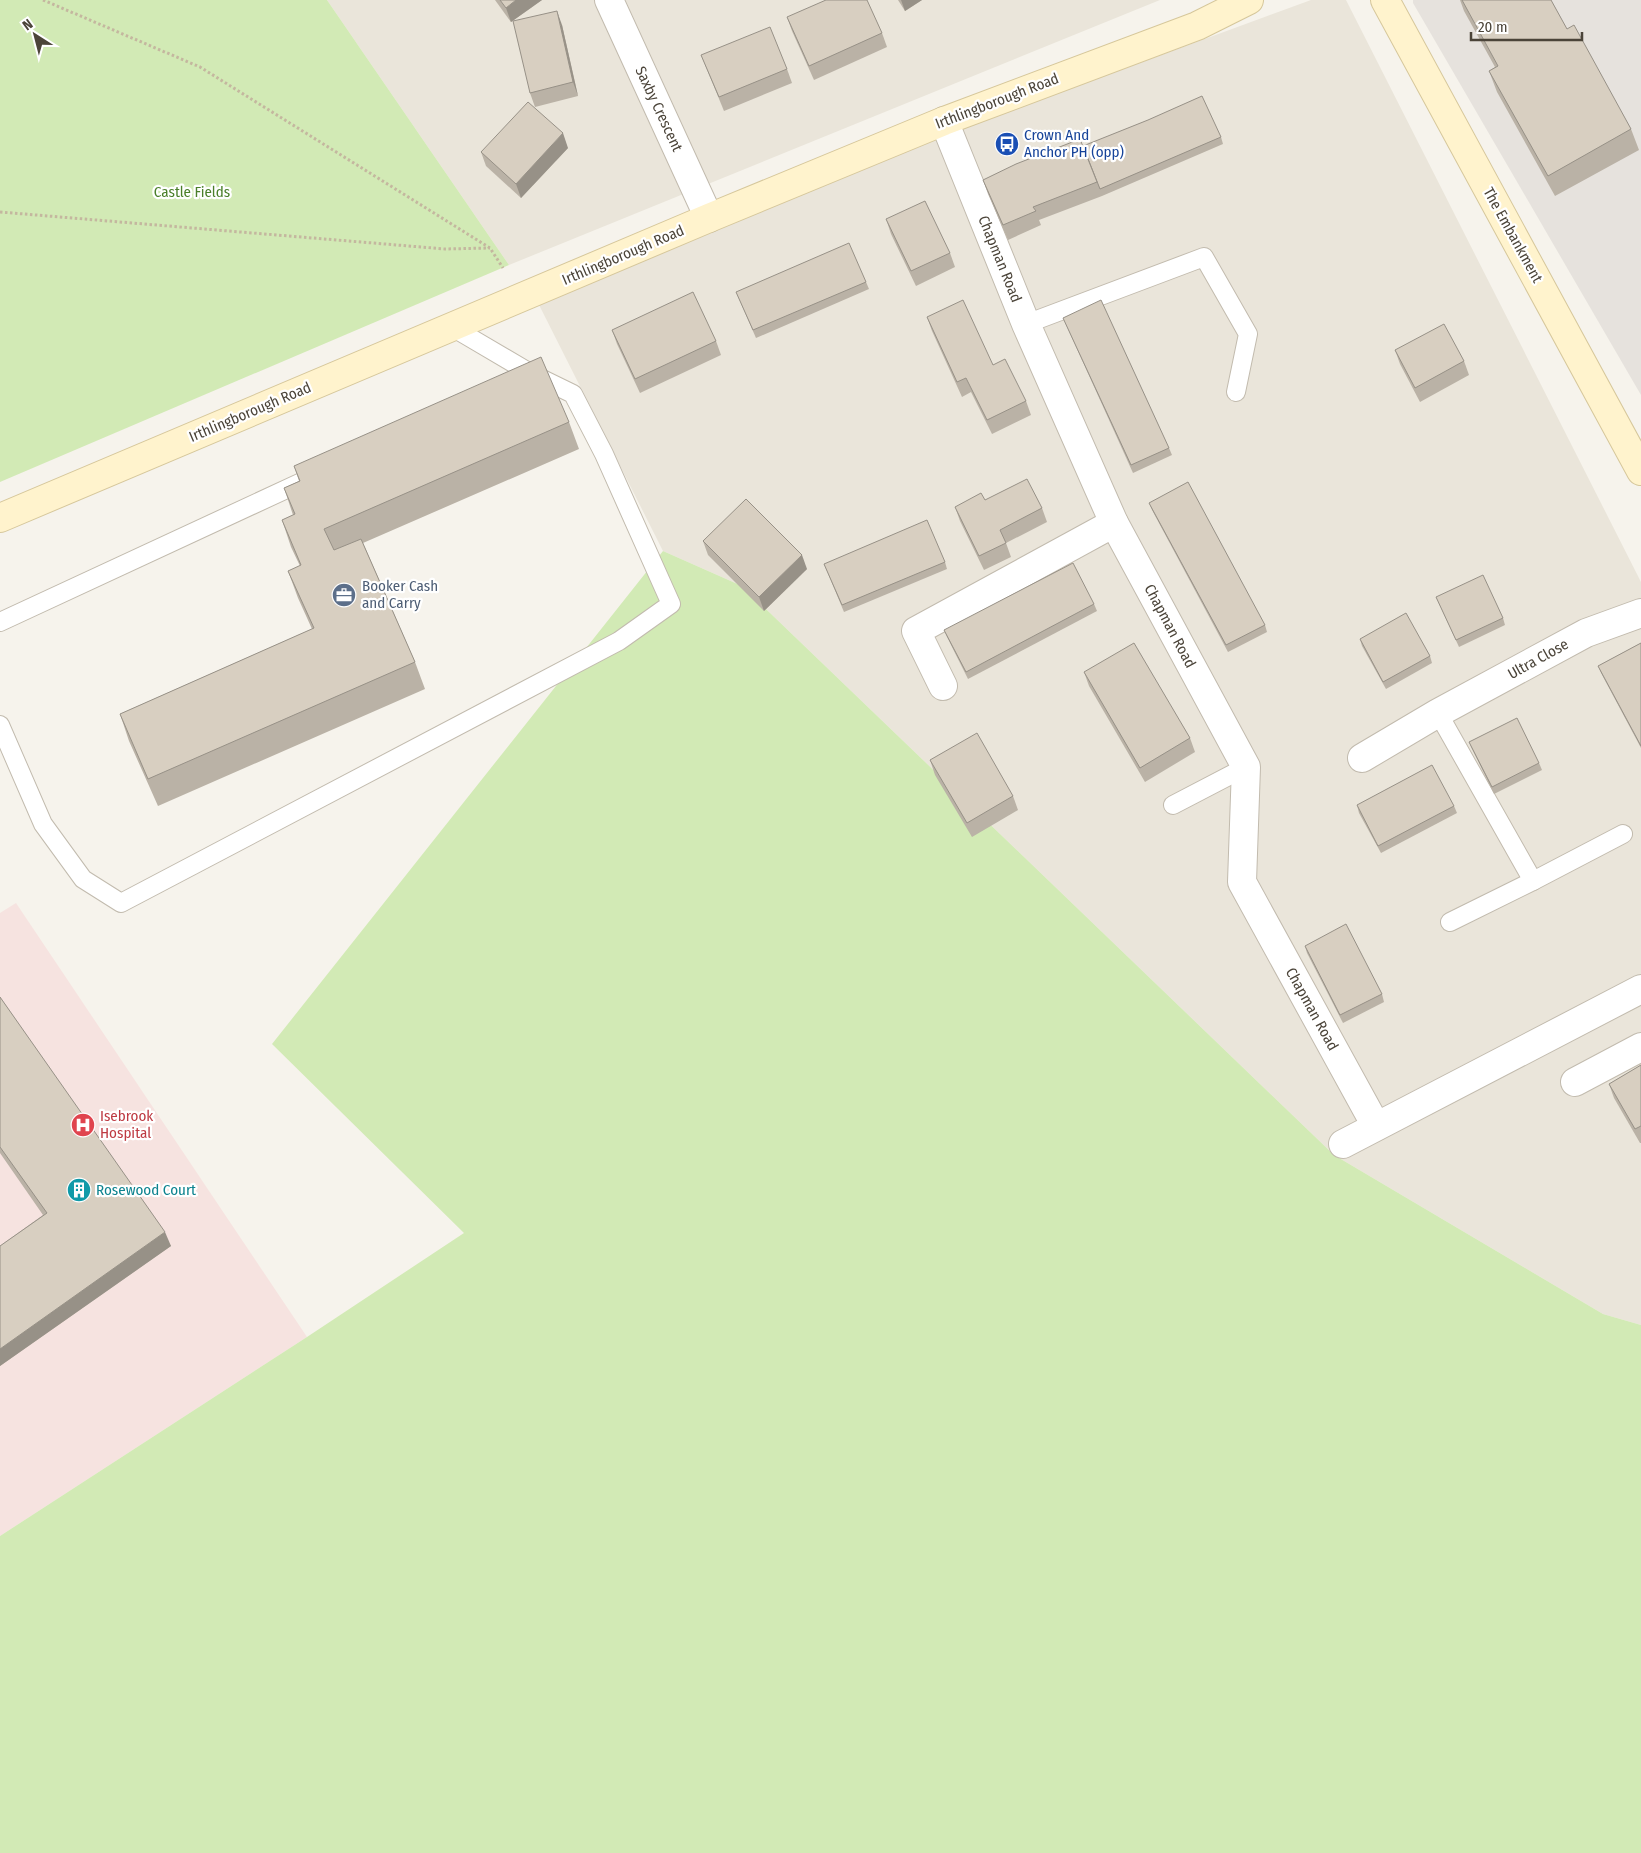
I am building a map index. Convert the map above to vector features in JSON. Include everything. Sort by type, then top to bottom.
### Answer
[{"type":"main road","points":[[1197,26],[1222,0]]},
{"type":"main road","name":"Irthlingborough Road","points":[[0,518],[709,218],[944,121],[1197,26],[1249,0]]},
{"type":"main road","name":"The Embankment","points":[[1385,0],[1641,471]]},
{"type":"street","name":"Saxby Crescent","points":[[609,0],[709,218]]},
{"type":"street","name":"Chapman Road","points":[[944,121],[1026,324],[1114,522],[1246,767],[1242,882],[1376,1126]]},
{"type":"street","points":[[943,686],[916,631],[1114,522]]},
{"type":"street","name":"Ultra Close","points":[[1362,758],[1438,713],[1586,633],[1641,613]]},
{"type":"street","points":[[1342,1144],[1641,989]]},
{"type":"street","points":[[1575,1082],[1641,1047]]},
{"type":"lane","points":[[1026,324],[1204,257],[1248,334],[1236,392]]},
{"type":"lane","points":[[0,725],[44,824],[84,878],[121,903],[619,640],[671,604],[604,454],[573,394],[532,374],[452,326]]},
{"type":"lane","points":[[514,383],[532,374]]},
{"type":"lane","points":[[0,622],[325,471]]},
{"type":"lane","points":[[1438,713],[1533,881]]},
{"type":"lane","points":[[1173,805],[1246,767]]},
{"type":"lane","points":[[1450,922],[1623,834]]},
{"type":"path","points":[[43,0],[200,67],[490,248],[522,297]]},
{"type":"path","points":[[0,212],[445,249],[490,248]]},
{"type":"shaded area","points":[[327,0],[1160,0],[509,265]]},
{"type":"shaded area","points":[[1311,0],[1346,0],[1641,582],[1641,1325],[1603,1314],[1334,1155],[742,586],[663,551],[530,287]]},
{"type":"shaded area","points":[[1413,0],[1641,0],[1641,395],[1413,3]]},
{"type":"shaded area","name":"Isebrook Hospital","points":[[16,903],[307,1337],[0,1536],[0,913]]},
{"type":"green space","name":"Castle Fields","points":[[0,0],[327,0],[509,265],[0,482]]},
{"type":"green space","points":[[663,551],[742,586],[1334,1155],[1603,1314],[1641,1325],[1641,1853],[0,1853],[0,1536],[464,1233],[272,1044]]},
{"type":"building","points":[[500,0],[516,0],[506,8]]},
{"type":"building","points":[[826,0],[867,0],[882,33],[809,66],[787,17]]},
{"type":"building","points":[[1462,0],[1551,0],[1567,29],[1574,25],[1631,129],[1548,176],[1489,71],[1498,66]]},
{"type":"building","points":[[557,11],[573,82],[530,93],[513,21]]},
{"type":"building","points":[[770,27],[787,69],[719,97],[701,55]]},
{"type":"building","points":[[1202,96],[1221,137],[1100,189],[1083,146]]},
{"type":"building","points":[[528,102],[563,133],[516,184],[481,152]]},
{"type":"building","points":[[1080,139],[1097,182],[1033,207],[1036,211],[1003,225],[983,180],[1016,164]]},
{"type":"building","points":[[925,201],[950,253],[911,271],[886,219]]},
{"type":"building","points":[[849,243],[866,282],[753,330],[736,292]]},
{"type":"building","points":[[693,292],[716,341],[635,379],[612,330]]},
{"type":"building","points":[[963,300],[993,365],[1005,359],[1026,401],[987,420],[966,378],[957,382],[927,317]]},
{"type":"building","points":[[1101,300],[1169,448],[1131,465],[1063,318]]},
{"type":"building","points":[[1444,324],[1464,361],[1415,388],[1395,350]]},
{"type":"building","name":"Booker Cash and Carry","points":[[541,357],[569,422],[324,529],[334,550],[361,539],[415,662],[148,779],[120,714],[314,628],[288,571],[301,565],[282,520],[295,514],[284,488],[300,481],[294,466]]},
{"type":"building","points":[[1027,479],[1042,508],[1000,530],[1006,543],[979,556],[955,507],[981,493],[985,500]]},
{"type":"building","points":[[1188,482],[1265,625],[1226,645],[1149,503]]},
{"type":"building","points":[[746,499],[802,555],[759,597],[703,541]]},
{"type":"building","points":[[927,520],[945,562],[842,605],[824,564]]},
{"type":"building","points":[[1073,563],[1094,604],[966,672],[944,630]]},
{"type":"building","points":[[1483,575],[1503,618],[1456,640],[1436,597]]},
{"type":"building","points":[[1406,613],[1430,656],[1383,682],[1360,639]]},
{"type":"building","points":[[1134,643],[1190,738],[1140,768],[1084,672]]},
{"type":"building","points":[[1641,643],[1641,746],[1598,666]]},
{"type":"building","points":[[1517,718],[1539,763],[1492,787],[1469,742]]},
{"type":"building","points":[[977,733],[1013,796],[967,823],[930,760]]},
{"type":"building","points":[[1432,765],[1454,806],[1378,846],[1357,805]]},
{"type":"building","points":[[1346,924],[1382,994],[1340,1015],[1305,946]]},
{"type":"building","name":"Rosewood Court","points":[[0,997],[165,1232],[0,1349],[0,1246],[47,1213],[0,1147]]},
{"type":"building","points":[[1641,1065],[1641,1126],[1635,1129],[1609,1084]]},
{"type":"place","name":"Crown And Anchor PH (opp)","points":[[1007,144]]},
{"type":"place","name":"Booker Cash and Carry","points":[[344,595]]},
{"type":"place","name":"Isebrook Hospital","points":[[83,1125]]},
{"type":"place","name":"Rosewood Court","points":[[79,1190]]}]
